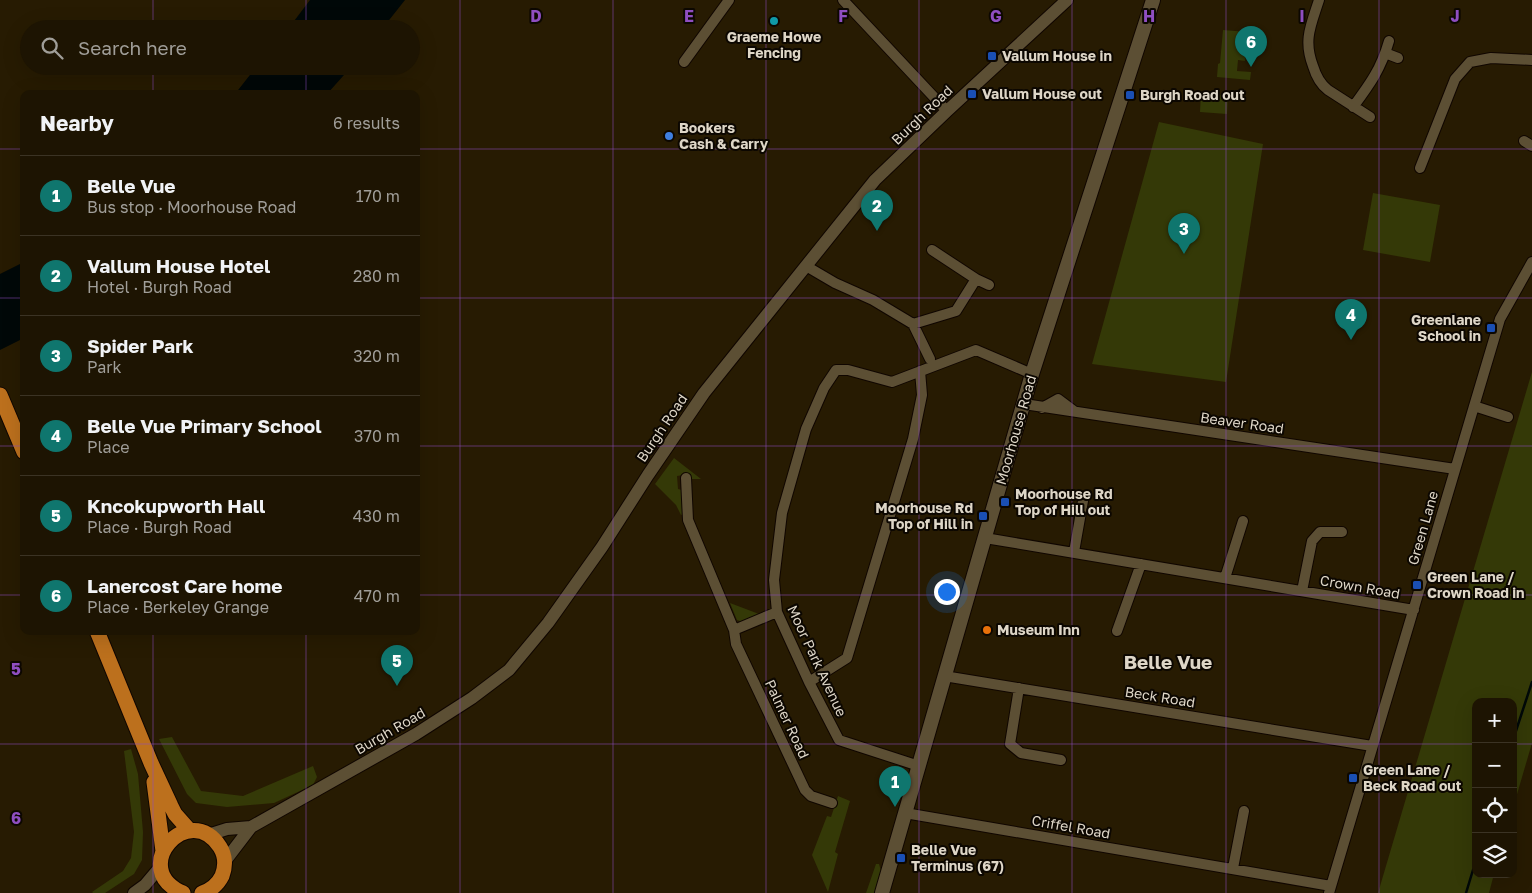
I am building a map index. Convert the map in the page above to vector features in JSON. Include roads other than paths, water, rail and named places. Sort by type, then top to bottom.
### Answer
[{"type":"highway","points":[[0,395],[20,443]]},
{"type":"highway","points":[[99,635],[151,763],[175,814],[190,831]]},
{"type":"highway","points":[[151,763],[160,821],[163,875],[168,884],[183,893]]},
{"type":"highway","points":[[162,858],[167,843],[181,833],[199,831],[208,835],[216,841],[222,850],[225,893]]},
{"type":"highway","points":[[202,893],[214,887],[220,880],[224,867]]},
{"type":"main road","name":"Moorhouse Road","points":[[882,893],[1032,374],[1153,0]]},
{"type":"street","points":[[684,62],[729,0]]},
{"type":"street","points":[[843,0],[948,110]]},
{"type":"street","name":"Burgh Road","points":[[208,835],[227,829],[251,827],[416,734],[472,698],[509,670],[548,623],[602,547],[704,393],[876,180],[948,110],[1067,0]]},
{"type":"street","points":[[1319,0],[1310,28],[1308,54],[1316,75],[1323,86],[1370,117]]},
{"type":"street","points":[[1354,107],[1374,79],[1389,41]]},
{"type":"street","points":[[1385,53],[1398,58]]},
{"type":"street","points":[[1420,168],[1456,79],[1470,62],[1491,58],[1532,60]]},
{"type":"street","points":[[932,250],[976,279],[989,285]]},
{"type":"street","name":"Green Lane","points":[[1330,889],[1500,319],[1532,262]]},
{"type":"street","points":[[806,266],[873,300],[913,324],[930,360]]},
{"type":"street","points":[[913,324],[956,311],[976,279]]},
{"type":"street","name":"Moor Park Avenue","points":[[919,766],[839,740],[809,682],[777,612],[774,580],[782,513],[806,429],[824,388],[836,370],[848,370],[892,382],[976,350],[1032,374]]},
{"type":"street","points":[[809,682],[847,658],[913,439],[922,395],[920,371]]},
{"type":"street","name":"Beaver Road","points":[[1024,404],[1042,408],[1058,398],[1075,412],[1455,469]]},
{"type":"street","points":[[1474,406],[1508,417]]},
{"type":"street","name":"Palmer Road","points":[[686,478],[688,520],[734,630],[736,644],[805,790],[811,796],[832,803]]},
{"type":"street","points":[[1074,552],[1083,501]]},
{"type":"street","points":[[1225,578],[1243,521]]},
{"type":"street","name":"Crown Road","points":[[1302,591],[1312,541],[1320,532],[1342,532]]},
{"type":"street","name":"Crown Road","points":[[984,538],[1414,610]]},
{"type":"street","points":[[1117,631],[1141,564]]},
{"type":"street","points":[[734,630],[777,612]]},
{"type":"street","name":"Beck Road","points":[[944,676],[1372,746]]},
{"type":"street","points":[[1019,688],[1010,744],[1021,753],[1061,760]]},
{"type":"street","points":[[1233,868],[1244,811]]},
{"type":"street","name":"Criffel Road","points":[[905,813],[1233,868],[1330,889]]},
{"type":"street","name":"Burgh Road","points":[[224,867],[251,827]]},
{"type":"street","points":[[134,893],[145,885],[162,858]]},
{"type":"waterway","points":[[1517,728],[1532,682]]},
{"type":"waterway","points":[[1466,893],[1472,873]]},
{"type":"place","name":"Graeme Howe Fencing","points":[[774,21]]},
{"type":"place","name":"Vallum House in","points":[[992,56]]},
{"type":"place","name":"Lanercost Care home","points":[[1251,67]]},
{"type":"place","name":"Vallum House out","points":[[972,94]]},
{"type":"place","name":"Burgh Road out","points":[[1130,95]]},
{"type":"place","name":"Bookers Cash & Carry","points":[[669,136]]},
{"type":"place","name":"Vallum House Hotel","points":[[877,231]]},
{"type":"place","name":"Spider Park","points":[[1184,254]]},
{"type":"place","name":"Greenlane School in","points":[[1491,328]]},
{"type":"place","name":"Belle Vue Primary School","points":[[1351,340]]},
{"type":"place","name":"Moorhouse Rd Top of Hill out","points":[[1005,502]]},
{"type":"place","name":"Moorhouse Rd Top of Hill in","points":[[983,516]]},
{"type":"place","name":"Green Lane / Crown Road in","points":[[1417,585]]},
{"type":"place","name":"Museum Inn","points":[[987,630]]},
{"type":"place","name":"Kncokupworth Hall","points":[[397,686]]},
{"type":"place","name":"Green Lane / Beck Road out","points":[[1353,778]]},
{"type":"place","name":"Belle Vue","points":[[895,807]]},
{"type":"place","name":"Belle Vue Terminus (67)","points":[[901,858]]},
{"type":"district","name":"Belle Vue","points":[[1168,662]]}]
